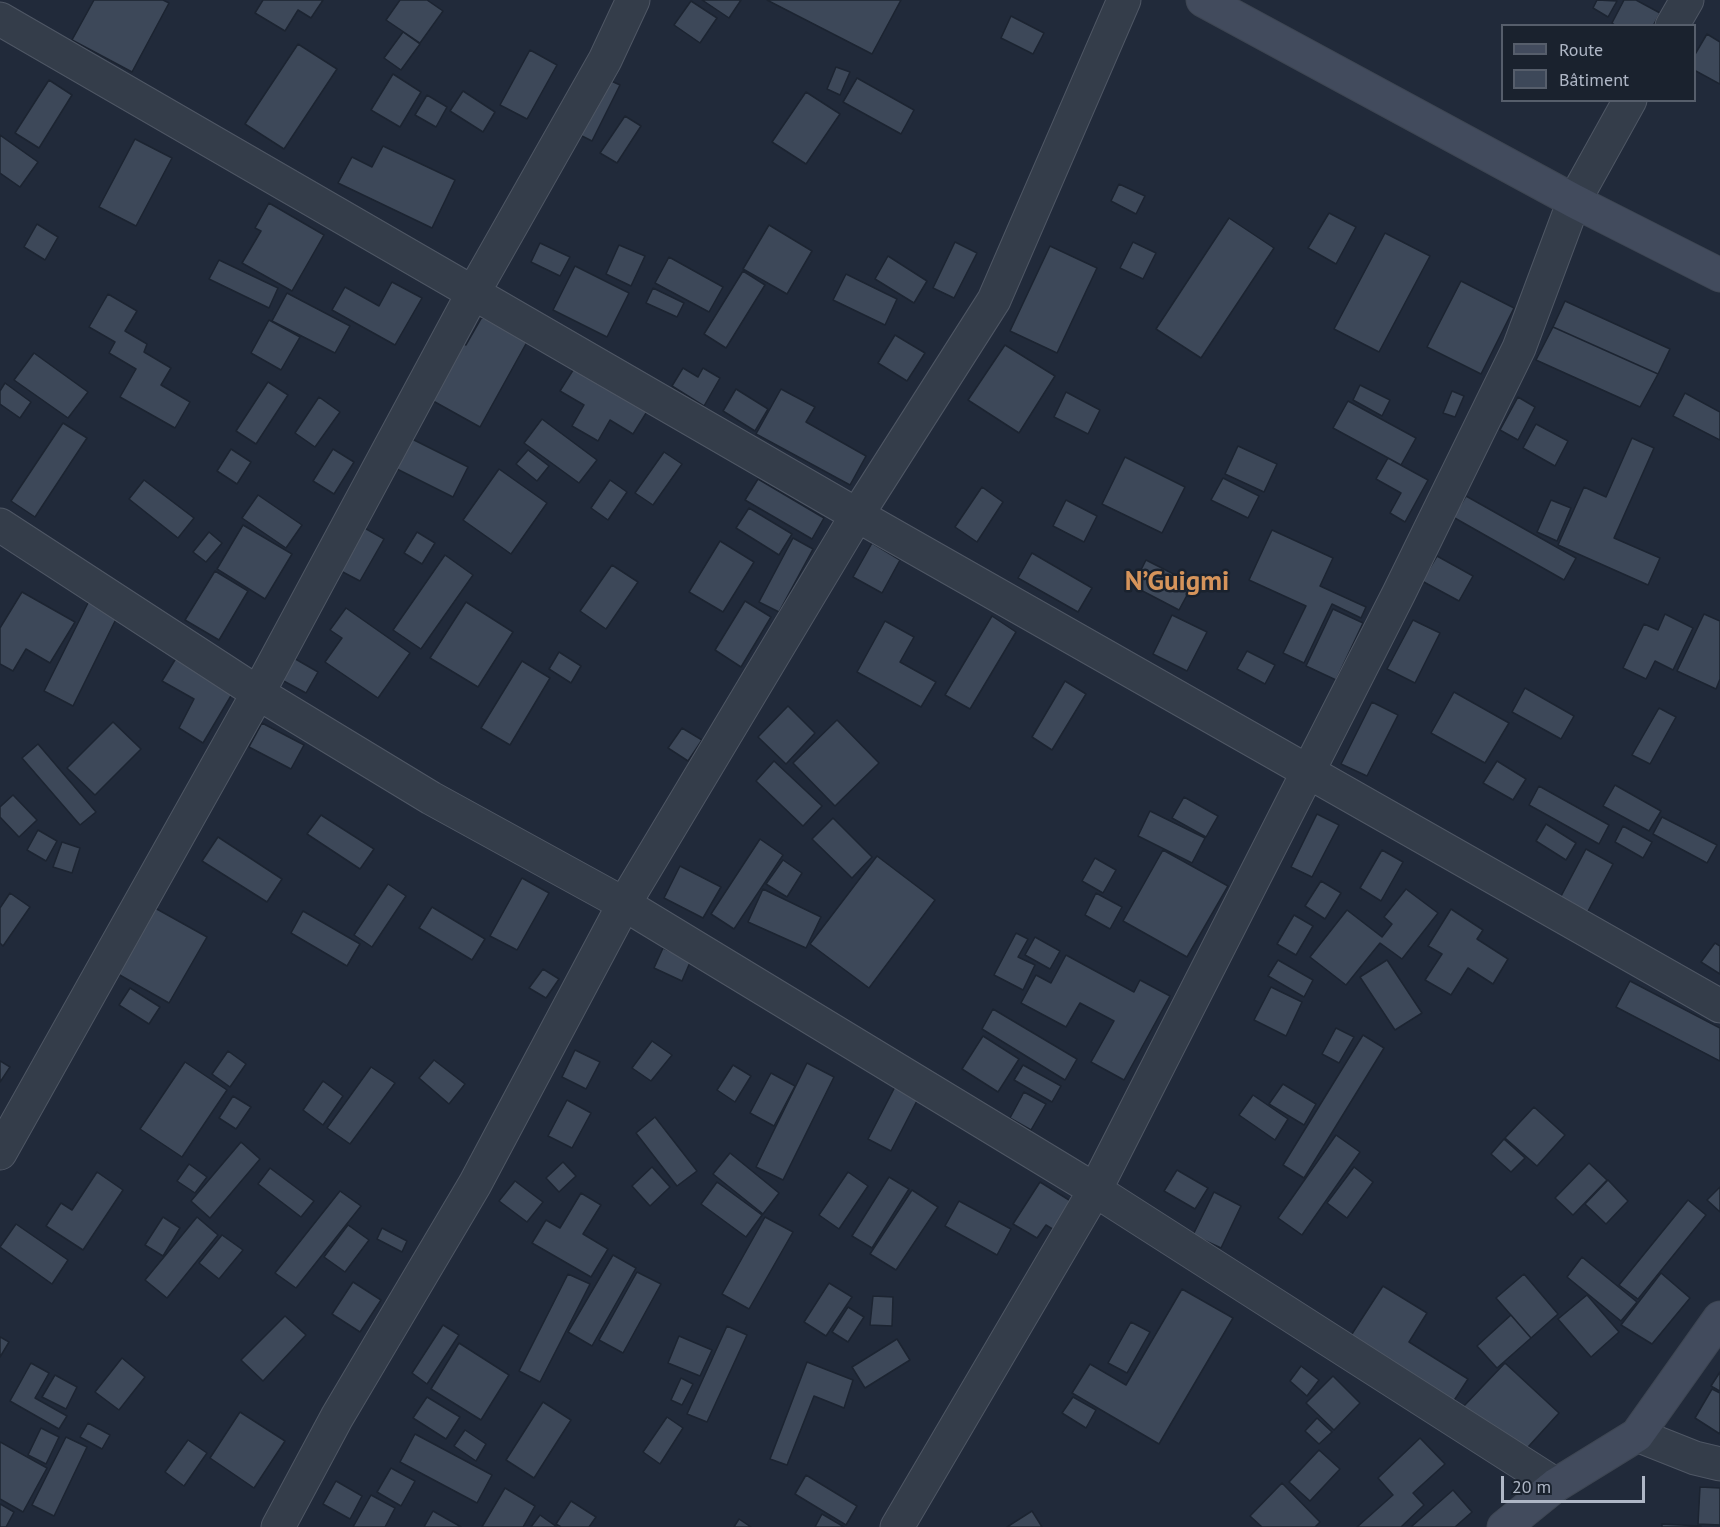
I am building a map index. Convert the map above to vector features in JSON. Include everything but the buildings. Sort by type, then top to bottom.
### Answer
[{"type":"street","points":[[0,1153],[258,693],[473,293],[605,60],[633,0]]},
{"type":"street","points":[[278,1527],[338,1417],[475,1184],[624,904],[856,515],[994,300],[1124,0]]},
{"type":"street","points":[[1203,0],[1574,201],[1720,274]]},
{"type":"street","points":[[1673,24],[1687,0]]},
{"type":"street","points":[[0,19],[856,515],[1720,1006]]},
{"type":"street","points":[[897,1527],[1095,1190],[1309,771],[1519,348],[1574,201],[1629,102]]},
{"type":"street","points":[[0,525],[258,693],[431,798],[624,904],[1095,1190],[1556,1485]]},
{"type":"street","points":[[1504,1527],[1556,1485],[1637,1435],[1720,1318]]},
{"type":"street","points":[[1637,1435],[1695,1458],[1720,1464]]},
{"type":"district","name":"N’Guigmi","points":[[1177,582]]}]
